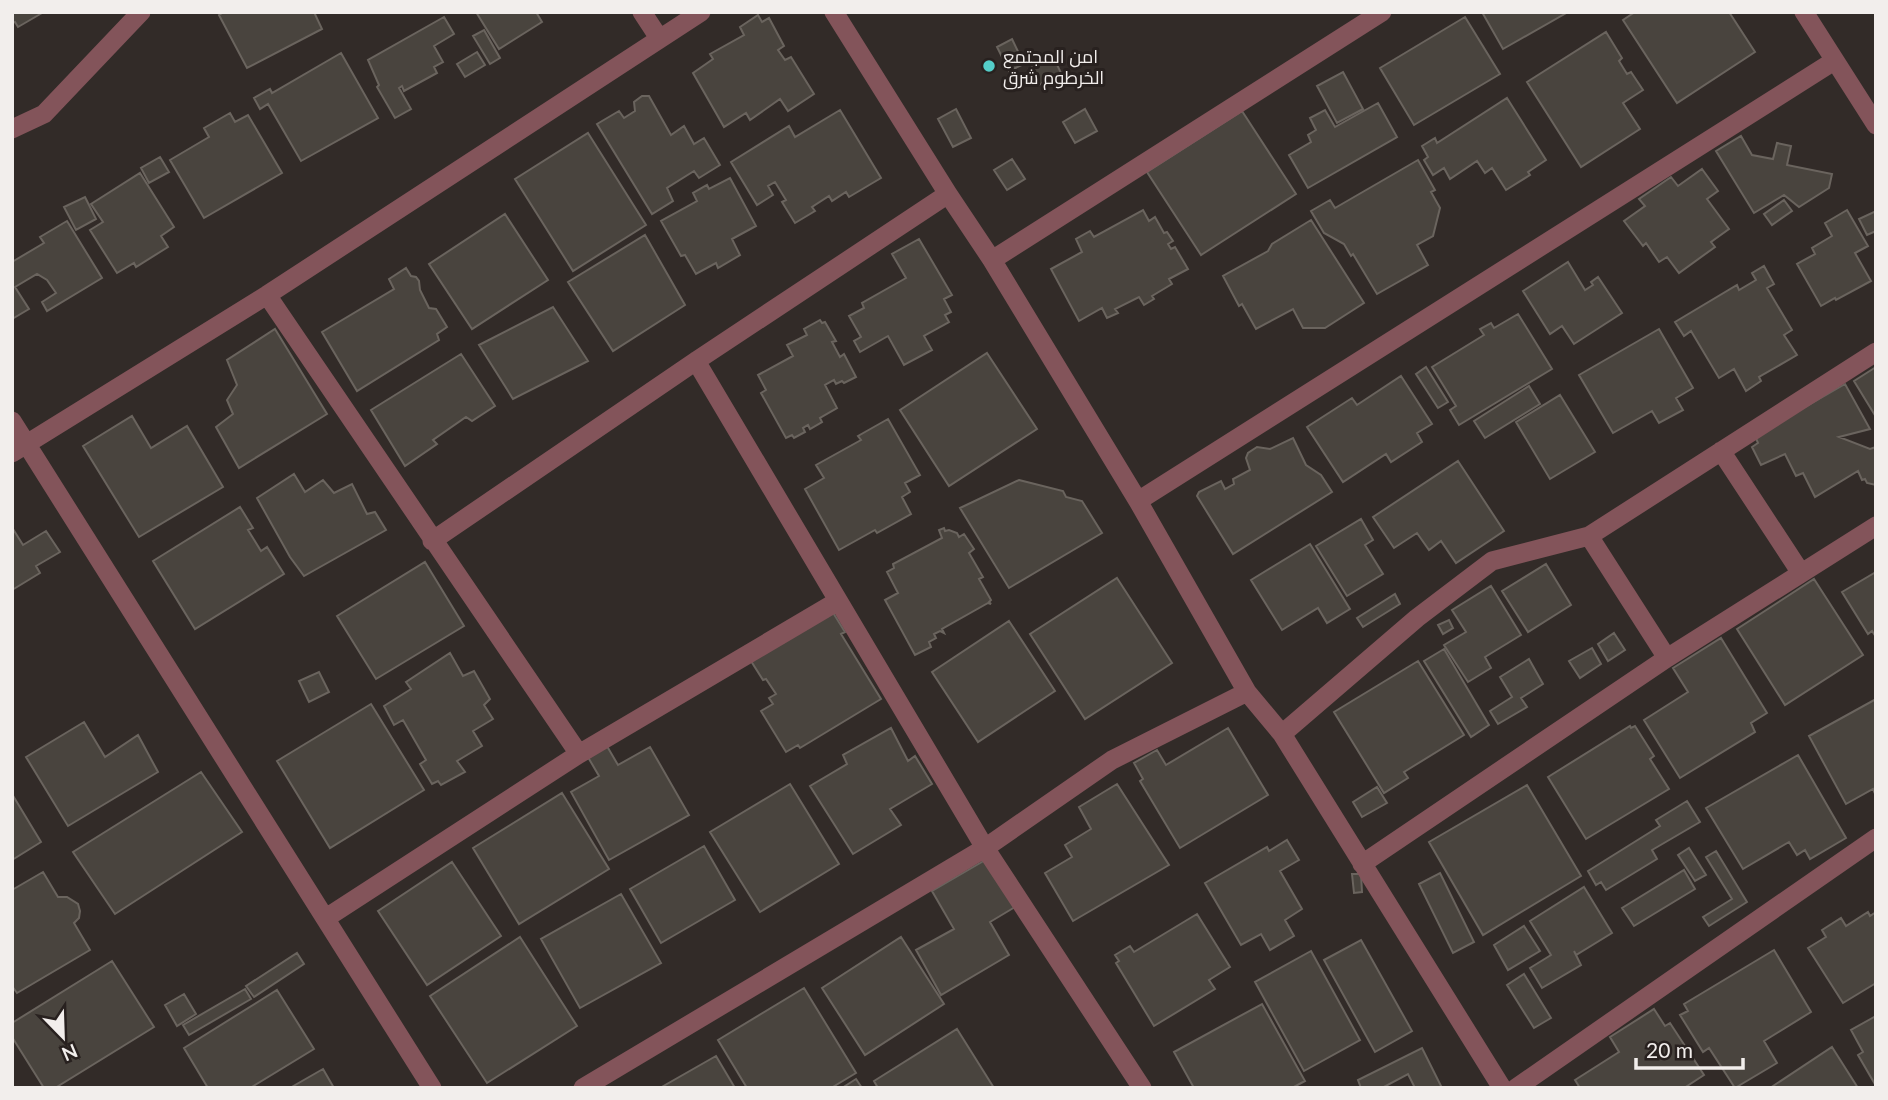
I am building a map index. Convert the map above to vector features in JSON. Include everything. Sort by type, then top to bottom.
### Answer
[{"type":"street","points":[[12,130],[44,114],[141,12]]},
{"type":"street","points":[[642,12],[659,38]]},
{"type":"street","points":[[19,449],[267,295],[701,12]]},
{"type":"street","points":[[834,12],[992,260],[1138,501],[1247,692],[1282,734],[1502,1088]]},
{"type":"street","points":[[992,260],[1382,12]]},
{"type":"street","points":[[1804,12],[1876,125]]},
{"type":"street","points":[[1138,501],[1834,61]]},
{"type":"street","points":[[432,541],[948,194]]},
{"type":"street","points":[[267,295],[579,754]]},
{"type":"street","points":[[1282,734],[1417,618],[1493,561],[1589,536],[1876,352]]},
{"type":"street","points":[[696,361],[985,848],[1142,1088]]},
{"type":"street","points":[[12,421],[19,449],[326,918],[432,1088]]},
{"type":"street","points":[[1721,451],[1801,573]]},
{"type":"street","points":[[1362,864],[1667,658],[1876,526]]},
{"type":"street","points":[[1589,536],[1667,658]]},
{"type":"street","points":[[326,918],[579,754],[838,601]]},
{"type":"street","points":[[583,1088],[985,848],[1112,760],[1247,692]]},
{"type":"street","points":[[1516,1088],[1876,838]]},
{"type":"building","points":[[12,12],[42,13],[18,27],[15,22],[12,23]]},
{"type":"building","points":[[224,12],[314,12],[322,29],[247,68],[219,15]]},
{"type":"building","points":[[476,12],[536,12],[542,22],[499,49]]},
{"type":"building","points":[[1482,12],[1568,12],[1503,49]]},
{"type":"building","points":[[1635,12],[1729,12],[1755,52],[1677,103],[1623,20]]},
{"type":"building","points":[[758,15],[762,22],[769,18],[784,46],[778,50],[785,60],[791,57],[814,94],[788,111],[780,99],[750,120],[746,113],[724,127],[693,73],[713,59],[710,54],[744,35],[740,27]]},
{"type":"building","points":[[444,17],[454,34],[434,46],[443,62],[434,67],[437,73],[404,91],[402,86],[399,88],[411,109],[395,118],[377,87],[379,85],[368,60]]},
{"type":"building","points":[[1465,17],[1500,74],[1414,125],[1380,68]]},
{"type":"building","points":[[484,30],[500,58],[490,64],[473,36]]},
{"type":"building","points":[[1606,32],[1622,58],[1619,61],[1627,74],[1631,72],[1643,90],[1623,103],[1640,129],[1581,167],[1527,82]]},
{"type":"building","points":[[1012,39],[1024,64],[1009,71],[997,47]]},
{"type":"building","points":[[477,52],[485,65],[465,77],[457,64]]},
{"type":"building","points":[[341,53],[378,118],[301,161],[268,104],[260,109],[254,98],[270,89],[272,93]]},
{"type":"building","points":[[1052,54],[1061,73],[1039,85],[1029,69]]},
{"type":"building","points":[[1343,72],[1363,109],[1337,123],[1317,86]]},
{"type":"building","points":[[642,96],[649,96],[671,135],[684,126],[694,144],[704,138],[720,165],[699,178],[694,171],[667,188],[673,201],[652,214],[597,124],[619,111],[624,118],[635,111],[634,102]]},
{"type":"building","points":[[1507,98],[1546,160],[1528,172],[1530,175],[1506,190],[1492,168],[1485,173],[1477,161],[1450,179],[1444,168],[1433,175],[1424,160],[1428,157],[1422,146],[1435,138],[1437,143]]},
{"type":"building","points":[[1378,103],[1397,137],[1308,188],[1289,155],[1311,142],[1308,135],[1316,130],[1310,118],[1325,110],[1335,127]]},
{"type":"building","points":[[956,109],[971,138],[953,147],[938,119]]},
{"type":"building","points":[[1085,109],[1097,131],[1075,143],[1063,122]]},
{"type":"building","points":[[840,110],[881,178],[849,197],[846,192],[832,201],[829,196],[812,207],[815,211],[795,223],[782,202],[786,200],[775,182],[768,186],[773,195],[757,205],[731,162],[789,126],[795,137]]},
{"type":"building","points":[[1242,111],[1296,194],[1201,255],[1147,172]]},
{"type":"building","points":[[230,113],[235,122],[248,115],[282,173],[204,218],[170,160],[209,137],[204,128]]},
{"type":"building","points":[[588,133],[646,225],[573,271],[515,179]]},
{"type":"building","points":[[1741,136],[1752,155],[1773,159],[1777,143],[1791,146],[1787,165],[1832,174],[1829,188],[1799,207],[1784,195],[1754,213],[1716,151]]},
{"type":"building","points":[[160,157],[169,172],[149,183],[141,168]]},
{"type":"building","points":[[1012,159],[1025,179],[1007,190],[994,170]]},
{"type":"building","points":[[1418,160],[1435,190],[1431,192],[1440,208],[1433,236],[1417,245],[1428,265],[1377,294],[1353,254],[1351,256],[1344,244],[1324,233],[1311,211],[1330,200],[1335,208]]},
{"type":"building","points":[[1702,169],[1718,191],[1707,199],[1729,229],[1711,242],[1715,247],[1679,273],[1667,257],[1659,262],[1646,243],[1643,246],[1624,221],[1645,206],[1639,199],[1671,177],[1678,186]]},
{"type":"building","points":[[140,173],[174,227],[161,236],[168,247],[136,267],[134,263],[117,273],[90,230],[103,222],[91,204]]},
{"type":"building","points":[[730,178],[756,226],[732,239],[740,255],[718,268],[716,263],[696,274],[685,255],[681,256],[661,221],[697,201],[693,193],[707,185],[709,189]]},
{"type":"building","points":[[85,197],[96,219],[76,230],[64,207]]},
{"type":"building","points":[[1784,200],[1792,211],[1772,225],[1764,214]]},
{"type":"building","points":[[1143,210],[1149,221],[1155,217],[1164,233],[1167,232],[1173,241],[1168,244],[1171,249],[1175,247],[1188,269],[1169,279],[1172,284],[1152,296],[1154,299],[1144,305],[1139,297],[1115,309],[1118,313],[1107,318],[1102,308],[1079,321],[1051,269],[1082,252],[1076,239],[1090,231],[1094,237]]},
{"type":"building","points":[[1847,210],[1868,246],[1855,253],[1871,281],[1821,306],[1797,264],[1815,254],[1812,248],[1832,236],[1825,223]]},
{"type":"building","points":[[1876,211],[1876,231],[1867,235],[1859,219]]},
{"type":"building","points":[[505,214],[548,280],[472,329],[429,264]]},
{"type":"building","points":[[1311,220],[1364,303],[1325,328],[1303,328],[1293,309],[1256,329],[1242,304],[1239,306],[1223,276],[1268,251],[1272,244]]},
{"type":"building","points":[[67,221],[102,278],[47,311],[42,302],[56,293],[47,280],[37,274],[15,287],[29,309],[12,319],[12,262],[44,243],[40,237]]},
{"type":"building","points":[[645,235],[685,305],[613,351],[568,282]]},
{"type":"building","points":[[919,239],[952,295],[944,299],[951,312],[945,315],[949,322],[924,336],[932,350],[904,365],[888,336],[860,352],[854,341],[861,337],[849,316],[864,308],[862,303],[906,278],[892,254]]},
{"type":"building","points":[[1568,262],[1585,290],[1593,285],[1591,282],[1598,277],[1622,313],[1574,344],[1562,326],[1550,334],[1523,291]]},
{"type":"building","points":[[1764,266],[1774,284],[1767,288],[1792,330],[1784,335],[1797,355],[1759,377],[1761,381],[1746,391],[1734,369],[1719,378],[1691,331],[1684,336],[1675,322],[1737,285],[1739,290],[1756,280],[1752,273]]},
{"type":"building","points":[[406,268],[411,276],[419,281],[420,290],[429,308],[436,309],[447,327],[437,334],[439,340],[357,391],[322,332],[394,289],[389,279]]},
{"type":"building","points":[[553,307],[588,361],[513,399],[479,345]]},
{"type":"building","points":[[1518,314],[1552,369],[1459,425],[1450,410],[1456,406],[1432,367],[1484,335],[1480,329],[1491,323],[1494,328]]},
{"type":"building","points":[[820,320],[825,322],[836,341],[832,342],[840,357],[844,354],[856,377],[844,383],[842,381],[836,384],[834,380],[825,385],[837,408],[820,418],[822,422],[810,429],[808,425],[803,428],[805,432],[794,438],[792,435],[786,438],[761,393],[766,390],[758,375],[793,356],[787,345],[807,335],[804,329]]},
{"type":"building","points":[[275,329],[327,414],[239,468],[216,427],[233,414],[227,400],[237,385],[227,360]]},
{"type":"building","points":[[1659,329],[1693,388],[1676,398],[1683,410],[1659,423],[1652,411],[1613,433],[1579,375]]},
{"type":"building","points":[[987,353],[1037,429],[949,486],[900,410]]},
{"type":"building","points":[[461,354],[495,406],[472,421],[466,417],[433,440],[437,444],[405,466],[371,410]]},
{"type":"building","points":[[1426,367],[1448,402],[1438,408],[1416,374]]},
{"type":"building","points":[[1876,367],[1876,417],[1854,381]]},
{"type":"building","points":[[1401,376],[1432,424],[1417,433],[1422,442],[1391,462],[1386,454],[1343,482],[1307,427],[1352,398],[1357,405]]},
{"type":"building","points":[[1845,384],[1870,429],[1839,437],[1870,449],[1876,447],[1876,485],[1862,480],[1858,471],[1815,497],[1803,473],[1796,476],[1785,454],[1761,465],[1752,447],[1758,443],[1755,436]]},
{"type":"building","points":[[1529,386],[1540,404],[1485,438],[1474,421]]},
{"type":"building","points":[[1560,395],[1595,452],[1550,479],[1516,422]]},
{"type":"building","points":[[132,416],[151,448],[187,426],[223,487],[139,537],[83,446]]},
{"type":"building","points":[[888,419],[920,475],[905,483],[910,492],[902,497],[911,514],[839,550],[805,489],[824,478],[816,465],[861,440],[858,436]]},
{"type":"building","points":[[1293,438],[1306,465],[1321,475],[1332,492],[1233,554],[1197,496],[1199,492],[1221,481],[1225,489],[1234,484],[1233,479],[1250,470],[1246,458],[1248,453],[1257,447],[1270,449]]},
{"type":"building","points":[[1458,461],[1504,531],[1456,563],[1441,541],[1429,550],[1417,533],[1394,548],[1373,517]]},
{"type":"building","points":[[294,474],[305,492],[323,480],[334,493],[352,484],[367,514],[375,512],[386,530],[304,576],[290,557],[257,498]]},
{"type":"building","points":[[1019,480],[1063,491],[1066,497],[1082,501],[1102,533],[1009,588],[960,508]]},
{"type":"building","points":[[240,507],[253,528],[248,530],[261,551],[267,547],[284,574],[195,629],[153,561]]},
{"type":"building","points":[[1361,519],[1373,540],[1365,545],[1383,574],[1347,596],[1316,546]]},
{"type":"building","points":[[944,528],[945,531],[957,533],[959,537],[964,534],[974,549],[969,553],[983,577],[979,579],[991,604],[988,603],[942,629],[944,633],[940,631],[934,634],[936,638],[929,642],[931,647],[915,655],[885,600],[898,593],[887,572],[894,568],[893,564],[942,538],[939,530]]},
{"type":"building","points":[[13,529],[23,545],[46,531],[60,552],[36,566],[40,573],[12,590]]},
{"type":"building","points":[[1310,544],[1350,609],[1327,623],[1318,608],[1282,630],[1251,580]]},
{"type":"building","points":[[425,562],[464,626],[376,679],[337,616]]},
{"type":"building","points":[[1546,564],[1571,605],[1528,632],[1502,591]]},
{"type":"building","points":[[1876,572],[1876,637],[1872,631],[1868,634],[1842,592]]},
{"type":"building","points":[[1117,578],[1172,663],[1085,719],[1030,634]]},
{"type":"building","points":[[1814,579],[1863,655],[1785,705],[1737,629]]},
{"type":"building","points":[[1491,586],[1521,635],[1485,657],[1491,668],[1468,682],[1444,645],[1466,632],[1452,610]]},
{"type":"building","points":[[1395,594],[1400,604],[1363,627],[1357,618]]},
{"type":"building","points":[[832,611],[845,632],[841,634],[881,699],[800,748],[798,745],[786,752],[761,711],[773,704],[769,698],[776,694],[751,661]]},
{"type":"building","points":[[1449,620],[1453,628],[1443,634],[1438,625]]},
{"type":"building","points":[[1009,621],[1055,691],[978,742],[932,672]]},
{"type":"building","points":[[1614,633],[1625,650],[1608,661],[1598,644]]},
{"type":"building","points":[[1721,638],[1767,713],[1751,723],[1755,732],[1680,778],[1644,720],[1688,692],[1673,668]]},
{"type":"building","points":[[1592,648],[1601,664],[1580,678],[1569,661]]},
{"type":"building","points":[[1444,649],[1489,725],[1471,737],[1424,661]]},
{"type":"building","points":[[450,653],[463,676],[474,671],[490,699],[484,705],[493,719],[473,731],[482,746],[457,761],[465,772],[441,785],[438,781],[432,784],[420,764],[426,760],[403,720],[394,725],[384,706],[411,689],[406,682]]},
{"type":"building","points":[[1529,659],[1543,684],[1521,698],[1527,707],[1498,724],[1490,711],[1512,697],[1500,677]]},
{"type":"building","points":[[1418,661],[1464,735],[1404,772],[1408,778],[1384,793],[1334,712]]},
{"type":"building","points":[[319,672],[329,692],[309,702],[299,681]]},
{"type":"building","points":[[1876,699],[1876,796],[1873,789],[1846,804],[1809,736]]},
{"type":"building","points":[[371,704],[424,790],[330,848],[277,761]]},
{"type":"building","points":[[84,722],[105,757],[138,735],[158,772],[68,826],[26,757]]},
{"type":"building","points":[[1630,726],[1635,726],[1654,756],[1650,759],[1669,789],[1586,839],[1548,777]]},
{"type":"building","points":[[891,728],[908,761],[915,756],[932,784],[890,809],[901,825],[853,854],[810,786],[847,764],[843,755]]},
{"type":"building","points":[[1228,728],[1268,795],[1180,848],[1140,781],[1143,779],[1134,763],[1157,750],[1166,765]]},
{"type":"building","points":[[604,741],[618,765],[650,747],[689,815],[609,860],[571,792],[599,776],[585,752]]},
{"type":"building","points":[[1798,755],[1846,838],[1810,859],[1805,850],[1797,855],[1789,842],[1743,869],[1706,808]]},
{"type":"building","points":[[201,772],[242,832],[115,914],[73,852]]},
{"type":"building","points":[[790,784],[839,864],[760,912],[710,832]]},
{"type":"building","points":[[1117,784],[1169,865],[1073,921],[1045,873],[1072,857],[1065,845],[1091,829],[1079,807]]},
{"type":"building","points":[[1527,785],[1581,876],[1483,935],[1429,842]]},
{"type":"building","points":[[1377,787],[1387,803],[1362,817],[1353,802]]},
{"type":"building","points":[[562,793],[609,869],[519,924],[473,848]]},
{"type":"building","points":[[12,794],[41,842],[12,860]]},
{"type":"building","points":[[1687,801],[1700,822],[1652,850],[1657,859],[1606,890],[1601,882],[1596,885],[1588,871],[1660,826],[1656,820]]},
{"type":"building","points":[[1287,840],[1299,860],[1280,871],[1302,909],[1285,920],[1294,936],[1270,950],[1261,934],[1241,945],[1205,883],[1267,847],[1269,851]]},
{"type":"building","points":[[704,846],[735,900],[661,943],[630,889]]},
{"type":"building","points":[[1689,848],[1706,875],[1695,881],[1678,855]]},
{"type":"building","points":[[1716,851],[1747,902],[1709,926],[1703,917],[1732,899],[1706,857]]},
{"type":"building","points":[[987,859],[1015,907],[990,922],[1009,955],[941,995],[916,950],[954,929],[932,891]]},
{"type":"building","points":[[452,862],[501,936],[427,985],[378,911]]},
{"type":"building","points":[[1684,870],[1695,889],[1634,926],[1622,908]]},
{"type":"building","points":[[43,872],[58,897],[67,897],[78,904],[79,918],[74,923],[90,950],[17,993],[12,986],[12,890]]},
{"type":"building","points":[[1440,873],[1474,942],[1453,953],[1419,884]]},
{"type":"building","points":[[1352,874],[1361,874],[1362,892],[1354,893]]},
{"type":"building","points":[[1584,887],[1612,933],[1576,955],[1581,965],[1542,988],[1530,968],[1551,955],[1530,921]]},
{"type":"building","points":[[621,894],[661,963],[580,1008],[541,939]]},
{"type":"building","points":[[1868,912],[1870,916],[1876,912],[1876,983],[1843,1003],[1808,948],[1826,937],[1822,930],[1841,918],[1846,926]]},
{"type":"building","points":[[1197,914],[1230,967],[1209,980],[1215,989],[1154,1026],[1116,963],[1119,961],[1115,955],[1130,946],[1134,952]]},
{"type":"building","points":[[1524,926],[1540,951],[1508,970],[1494,945]]},
{"type":"building","points":[[520,937],[577,1026],[487,1083],[430,996]]},
{"type":"building","points":[[901,937],[944,1004],[865,1055],[822,988]]},
{"type":"building","points":[[1361,940],[1412,1031],[1375,1052],[1324,960]]},
{"type":"building","points":[[1774,950],[1811,1012],[1764,1041],[1777,1063],[1735,1088],[1709,1048],[1703,1052],[1680,1015],[1688,1011],[1684,1004]]},
{"type":"building","points":[[1311,951],[1360,1040],[1304,1071],[1255,982]]},
{"type":"building","points":[[297,953],[304,964],[254,997],[246,986]]},
{"type":"building","points":[[112,961],[154,1027],[55,1088],[44,1088],[12,1037],[12,1023]]},
{"type":"building","points":[[1524,974],[1551,1018],[1534,1028],[1507,985]]},
{"type":"building","points":[[804,988],[856,1073],[831,1088],[747,1088],[718,1040]]},
{"type":"building","points":[[245,989],[251,999],[189,1035],[183,1025]]},
{"type":"building","points":[[277,990],[314,1049],[250,1088],[208,1088],[184,1048]]},
{"type":"building","points":[[184,994],[196,1014],[177,1026],[165,1005]]},
{"type":"building","points":[[1262,1004],[1305,1081],[1292,1088],[1194,1088],[1174,1052]]},
{"type":"building","points":[[1654,1009],[1665,1026],[1670,1023],[1704,1075],[1684,1088],[1580,1088],[1575,1080],[1619,1052],[1610,1037]]},
{"type":"building","points":[[1876,1016],[1876,1086],[1858,1055],[1863,1052],[1851,1030]]},
{"type":"building","points":[[957,1029],[994,1088],[878,1088],[874,1081]]},
{"type":"building","points":[[1832,1047],[1858,1088],[1770,1088]]},
{"type":"building","points":[[1422,1048],[1442,1088],[1415,1088],[1408,1074],[1382,1088],[1361,1088],[1358,1080]]},
{"type":"building","points":[[716,1056],[735,1088],[660,1088]]},
{"type":"building","points":[[323,1069],[334,1088],[290,1088]]},
{"type":"building","points":[[856,1079],[862,1088],[842,1088]]},
{"type":"place","name":"امن المجتمع الخرطوم شرق","points":[[989,66]]}]
